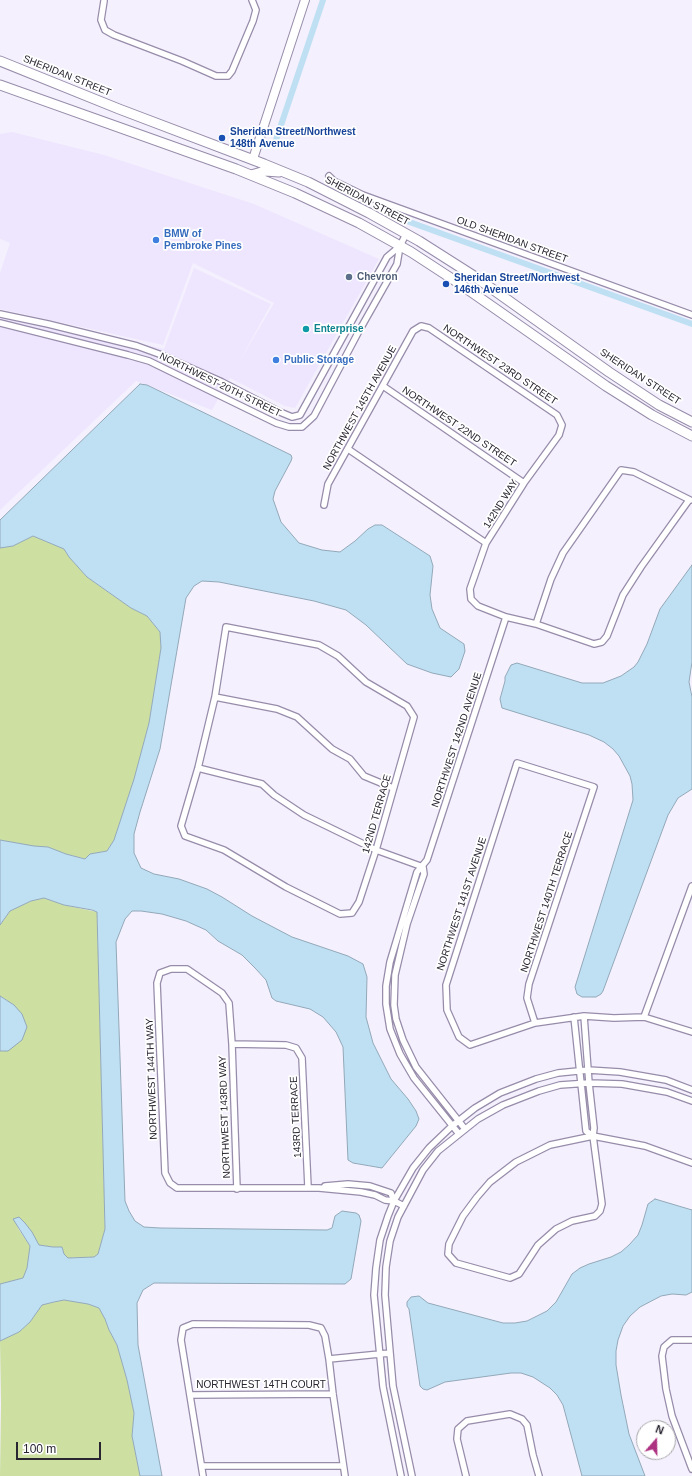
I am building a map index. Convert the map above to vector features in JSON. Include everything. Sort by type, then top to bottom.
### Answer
[{"type":"main road","name":"SHERIDAN STREET","points":[[0,61],[119,109],[253,159],[308,182],[406,234],[474,276],[615,376],[659,405],[692,422]]},
{"type":"main road","points":[[0,85],[257,175],[332,210],[400,246],[460,284],[606,386],[652,415],[692,436]]},
{"type":"main road","points":[[253,159],[257,175]]},
{"type":"main road","points":[[257,175],[265,171],[286,173]]},
{"type":"street","points":[[104,1],[101,20],[105,30],[114,36],[182,61],[216,76],[228,76],[232,71],[253,21],[256,10],[252,0]]},
{"type":"street","points":[[253,159],[305,0]]},
{"type":"street","name":"OLD SHERIDAN STREET","points":[[329,176],[338,184],[363,196],[692,315]]},
{"type":"street","points":[[400,246],[406,234]]},
{"type":"street","name":"NORTHWEST 20TH STREET","points":[[0,323],[149,361],[276,423],[289,427],[302,427],[314,416],[359,331],[397,264],[400,246]]},
{"type":"street","name":"NORTHWEST 20TH STREET","points":[[0,314],[48,324],[144,349],[222,382],[292,417],[300,415],[308,403],[387,258],[400,246]]},
{"type":"street","name":"NORTHWEST 145TH AVENUE","points":[[324,505],[328,484],[413,331],[421,326]]},
{"type":"street","name":"NORTHWEST 23RD STREET","points":[[421,326],[429,328],[557,415],[562,425]]},
{"type":"street","name":"NORTHWEST 22ND STREET","points":[[383,386],[524,483]]},
{"type":"street","name":"142ND WAY","points":[[506,617],[478,606],[471,599],[470,589],[486,543],[524,483],[560,435],[562,425]]},
{"type":"street","points":[[348,449],[486,543]]},
{"type":"street","points":[[506,617],[536,624],[594,644],[602,642],[607,636],[623,595],[641,567],[690,500],[634,472],[621,470],[563,553],[551,579],[536,624]]},
{"type":"street","name":"NORTHWEST 142ND AVENUE","points":[[459,1134],[414,1078],[400,1054],[390,1029],[386,1004],[386,986],[390,962],[417,872],[428,860],[506,617]]},
{"type":"street","name":"142ND TERRACE","points":[[198,768],[181,826],[185,836],[224,850],[286,887],[340,914],[352,913],[359,902],[376,850],[414,717],[406,706],[366,682],[338,656],[319,644],[226,627],[215,697]]},
{"type":"street","points":[[393,788],[364,776],[350,760],[332,749],[297,717],[277,709],[215,697],[198,768],[262,784],[274,795],[304,816],[376,850],[423,867]]},
{"type":"street","name":"NORTHWEST 141ST AVENUE","points":[[534,1023],[470,1045],[459,1037],[447,1010],[446,985],[517,763],[594,787]]},
{"type":"street","name":"NORTHWEST 140TH TERRACE","points":[[534,1023],[527,998],[529,984],[594,787]]},
{"type":"street","name":"NORTHWEST 142ND AVENUE","points":[[423,867],[424,874],[397,964],[394,983],[394,1004],[399,1030],[412,1060],[465,1129]]},
{"type":"street","points":[[644,1016],[692,886]]},
{"type":"street","name":"NORTHWEST 143RD WAY","points":[[160,973],[171,969],[187,969],[222,993],[229,1003],[232,1044],[237,1189]]},
{"type":"street","name":"NORTHWEST 144TH WAY","points":[[160,973],[157,983],[165,1173],[170,1183],[177,1188],[237,1189]]},
{"type":"street","points":[[534,1023],[584,1016],[614,1018],[644,1016],[692,1032]]},
{"type":"street","points":[[584,1016],[594,1128],[593,1136],[602,1204],[600,1211],[595,1216],[572,1221],[556,1229],[538,1245],[519,1274],[510,1278],[456,1263],[448,1254],[449,1244],[463,1216],[490,1182],[516,1162],[550,1145],[593,1136],[644,1146],[692,1163]]},
{"type":"street","points":[[574,1017],[586,1131],[593,1136]]},
{"type":"street","name":"143RD TERRACE","points":[[232,1044],[286,1045],[296,1048],[302,1058],[308,1187]]},
{"type":"street","points":[[401,1476],[383,1387],[374,1296],[380,1240],[394,1201],[413,1168],[429,1148],[452,1126],[475,1108],[521,1084],[558,1073],[588,1070],[620,1072],[666,1080],[692,1090]]},
{"type":"street","points":[[412,1476],[393,1386],[385,1295],[386,1268],[390,1241],[398,1217],[423,1170],[438,1151],[478,1119],[503,1105],[524,1096],[560,1085],[589,1083],[622,1084],[667,1092],[692,1101]]},
{"type":"street","points":[[319,1188],[341,1184],[370,1186],[391,1193],[394,1201]]},
{"type":"street","points":[[237,1189],[308,1187],[361,1192],[375,1195],[385,1200],[394,1201],[404,1206]]},
{"type":"street","points":[[203,1476],[181,1340],[183,1328],[193,1324],[308,1325],[320,1328],[325,1336],[330,1359],[333,1394],[345,1476]]},
{"type":"street","points":[[692,1340],[672,1340],[664,1347],[662,1356],[666,1389],[672,1416],[692,1469]]},
{"type":"street","points":[[330,1359],[390,1353]]},
{"type":"street","name":"NORTHWEST 14TH COURT","points":[[190,1395],[333,1394]]},
{"type":"street","points":[[466,1476],[457,1439],[458,1429],[467,1421],[510,1414],[522,1418],[527,1425],[539,1476]]},
{"type":"street","points":[[202,1466],[343,1466]]},
{"type":"shaded area","points":[[12,132],[104,155],[254,204],[379,259],[295,408],[285,406],[230,378],[212,410],[136,381],[0,510],[0,311],[164,349],[194,268],[271,304],[238,364],[274,303],[193,263],[163,345],[0,309],[0,273],[10,243],[0,239],[0,134]]},
{"type":"green space","points":[[33,536],[64,549],[69,557],[87,577],[131,608],[147,616],[160,632],[161,648],[149,723],[134,779],[114,840],[107,851],[90,854],[86,859],[66,854],[48,847],[0,840],[0,548],[13,546]]},
{"type":"green space","points":[[44,898],[64,905],[97,912],[105,1229],[98,1254],[94,1257],[68,1258],[64,1254],[62,1247],[39,1245],[14,1219],[19,1230],[30,1246],[27,1268],[23,1279],[0,1284],[0,1051],[8,1051],[14,1005],[0,996],[0,925],[10,911],[31,901]]},
{"type":"green space","points":[[64,1300],[88,1304],[99,1308],[117,1345],[127,1380],[134,1413],[132,1436],[140,1476],[0,1476],[0,1341],[19,1332],[30,1322],[42,1305]]},
{"type":"water","points":[[140,384],[147,385],[291,455],[291,461],[275,491],[273,499],[281,522],[299,543],[322,550],[340,552],[368,529],[375,525],[382,525],[430,556],[433,566],[430,595],[432,609],[440,628],[464,644],[465,651],[459,669],[451,677],[432,673],[407,664],[366,625],[346,610],[314,601],[219,582],[202,581],[194,586],[186,598],[160,749],[134,834],[134,853],[141,868],[154,874],[179,879],[207,889],[252,916],[292,937],[348,956],[363,964],[367,977],[366,1017],[373,1043],[391,1079],[408,1099],[416,1111],[419,1119],[416,1126],[382,1168],[353,1163],[348,1160],[343,1047],[336,1032],[323,1017],[310,1009],[276,1001],[272,998],[266,980],[255,968],[242,955],[218,941],[206,930],[186,921],[162,914],[141,911],[132,911],[125,919],[116,942],[125,1201],[135,1221],[144,1227],[160,1228],[327,1230],[332,1228],[335,1216],[342,1211],[356,1213],[359,1215],[361,1221],[351,1279],[345,1284],[154,1283],[143,1290],[137,1303],[138,1345],[162,1476],[140,1476],[132,1436],[134,1413],[127,1380],[117,1345],[99,1308],[88,1304],[64,1300],[42,1305],[30,1322],[19,1332],[0,1341],[0,1284],[23,1278],[27,1268],[30,1246],[13,1219],[19,1217],[25,1223],[39,1245],[62,1247],[64,1254],[68,1258],[94,1257],[98,1254],[105,1229],[97,912],[64,905],[44,898],[31,901],[10,911],[0,925],[0,840],[48,847],[85,859],[90,854],[107,851],[114,840],[134,779],[149,723],[161,648],[160,632],[147,616],[131,608],[87,577],[69,557],[64,549],[33,536],[13,546],[0,548],[0,520]]},
{"type":"water","points":[[692,565],[692,662],[689,682],[692,697],[692,789],[678,798],[668,815],[603,991],[596,997],[582,997],[577,994],[575,987],[633,800],[632,784],[630,776],[619,756],[604,742],[589,735],[502,708],[500,699],[505,677],[511,665],[517,663],[582,683],[603,683],[621,676],[634,667],[638,662],[647,644],[660,609]]},
{"type":"water","points":[[0,996],[14,1005],[22,1014],[27,1027],[22,1040],[8,1051],[0,1051]]},
{"type":"water","points":[[655,1199],[692,1210],[692,1292],[686,1295],[672,1294],[661,1296],[640,1307],[630,1316],[623,1326],[618,1340],[616,1365],[621,1395],[629,1434],[636,1452],[636,1460],[639,1460],[645,1476],[582,1476],[563,1405],[557,1395],[550,1388],[533,1377],[521,1373],[511,1373],[445,1382],[427,1390],[420,1386],[409,1309],[407,1306],[407,1302],[411,1297],[419,1296],[428,1303],[503,1323],[527,1321],[547,1311],[556,1302],[572,1274],[580,1268],[611,1257],[621,1252],[629,1245],[638,1235],[648,1204]]},
{"type":"waterway","points":[[276,140],[323,0]]},
{"type":"waterway","points":[[404,220],[692,324]]},
{"type":"place","name":"Sheridan Street/Northwest 148th Avenue","points":[[222,138]]},
{"type":"place","name":"BMW of Pembroke Pines","points":[[156,240]]},
{"type":"place","name":"Chevron","points":[[349,277]]},
{"type":"place","name":"Sheridan Street/Northwest 146th Avenue","points":[[446,284]]},
{"type":"place","name":"Enterprise","points":[[306,329]]},
{"type":"place","name":"Public Storage","points":[[276,360]]}]
